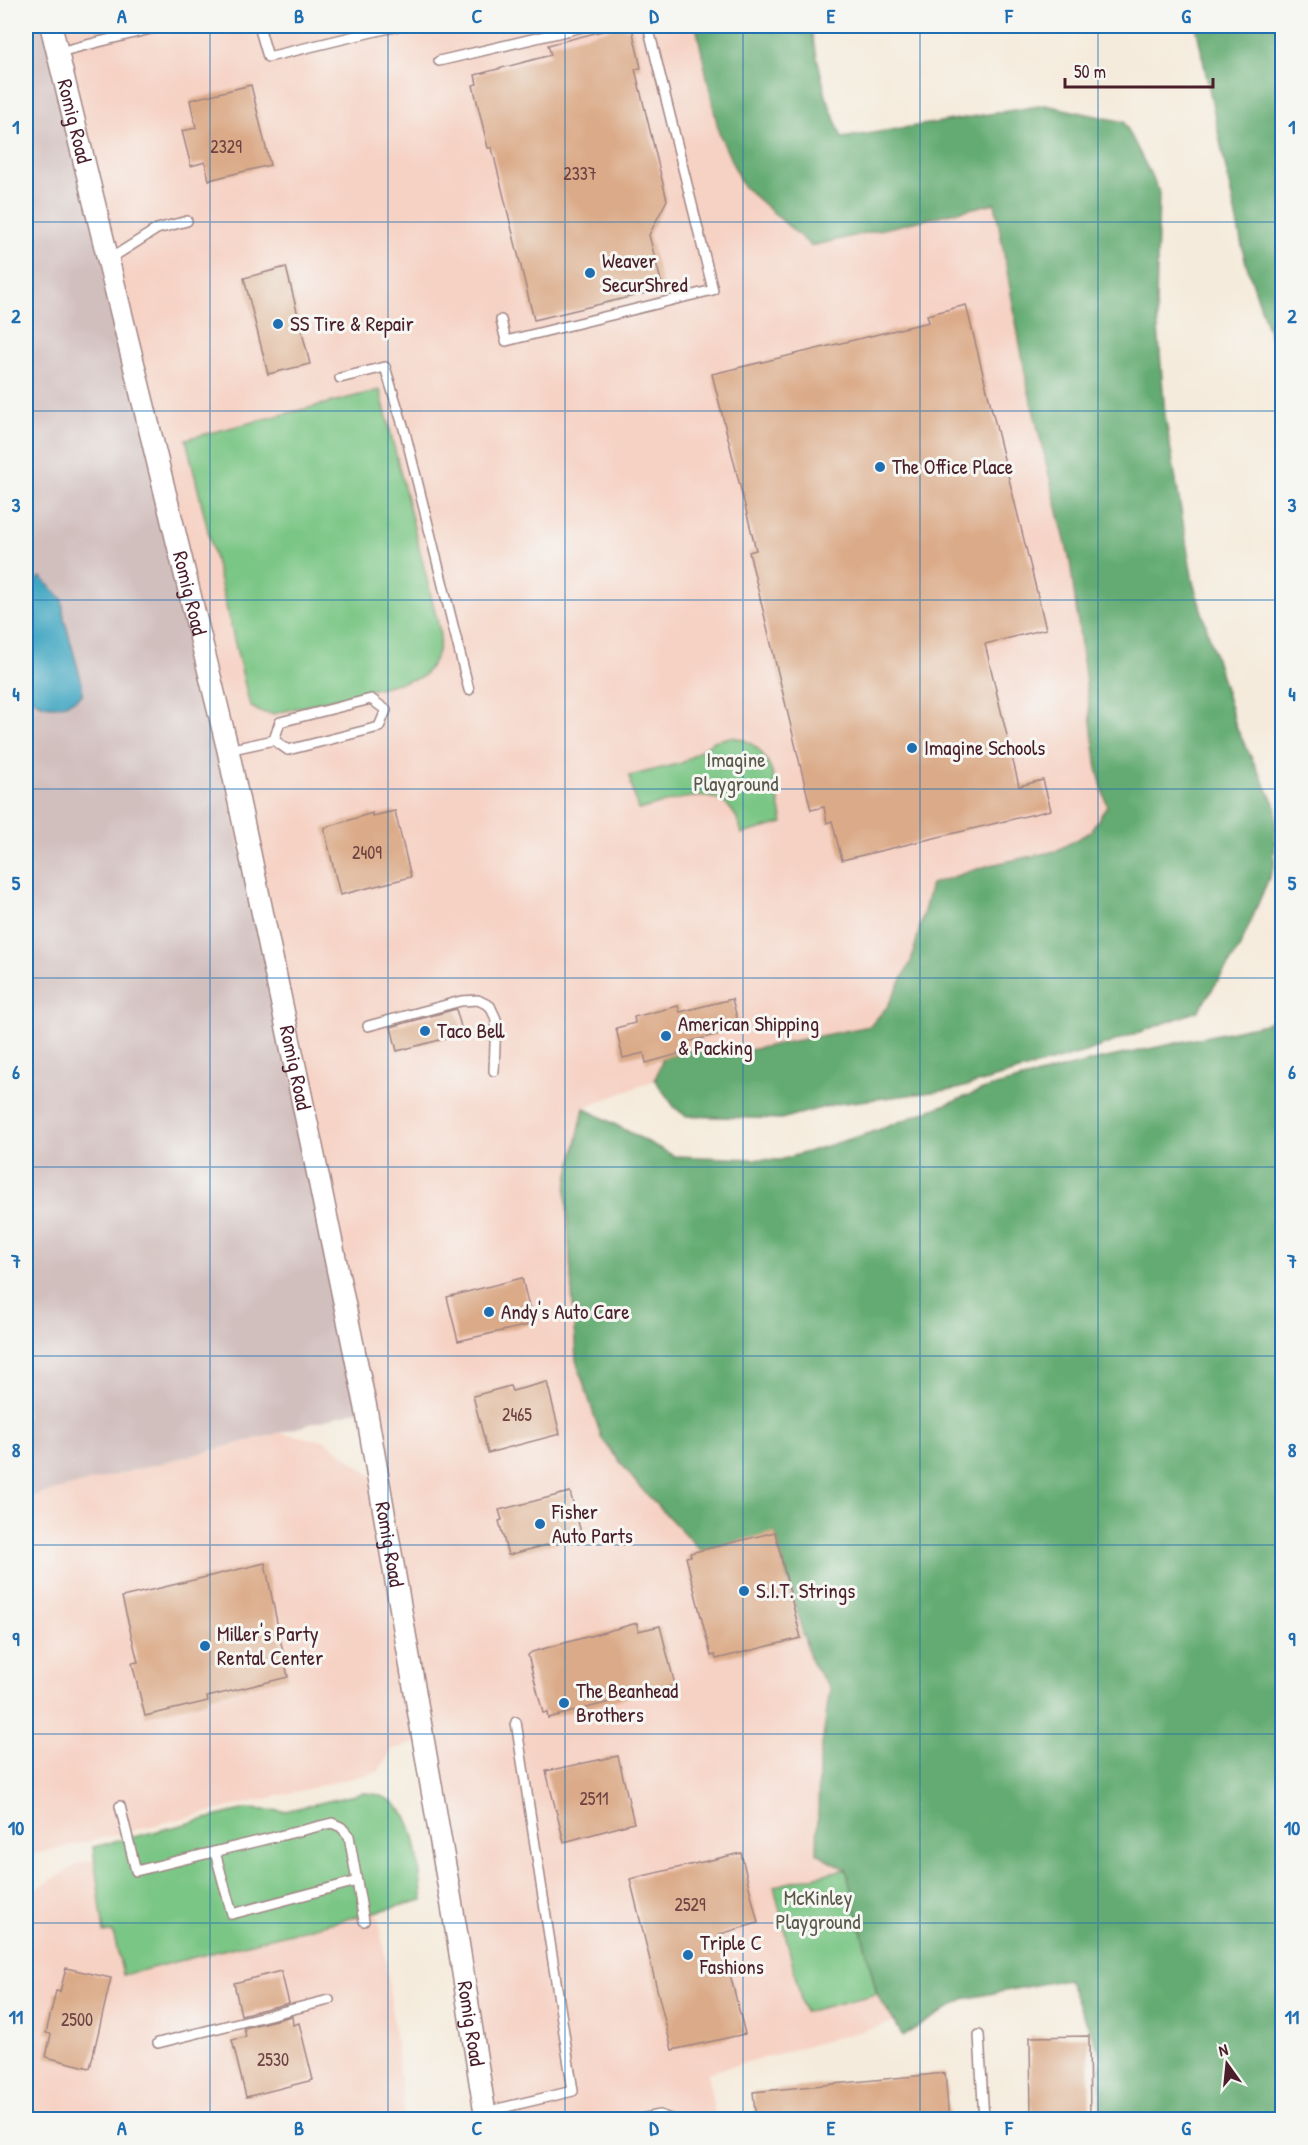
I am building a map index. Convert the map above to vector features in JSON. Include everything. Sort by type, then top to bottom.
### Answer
[{"type":"street","name":"Romig Road","points":[[51,26],[228,750],[366,1408],[460,1951],[486,2116]]},
{"type":"lane","points":[[58,52],[162,26]]},
{"type":"lane","points":[[260,26],[267,57],[375,28],[399,26]]},
{"type":"lane","points":[[439,61],[587,26]]},
{"type":"lane","points":[[501,320],[506,341],[713,290],[648,26]]},
{"type":"lane","points":[[108,260],[157,229],[188,221]]},
{"type":"lane","points":[[340,378],[385,367],[405,432],[469,690]]},
{"type":"lane","points":[[228,750],[274,740],[288,750],[368,730],[379,727],[386,710],[371,699],[280,722],[274,740]]},
{"type":"lane","points":[[368,1026],[461,1001],[478,1000],[490,1006],[496,1019],[494,1071]]},
{"type":"lane","points":[[486,2116],[573,2091],[516,1722]]},
{"type":"lane","points":[[120,1806],[136,1871],[332,1823],[341,1827],[349,1836],[364,1922]]},
{"type":"lane","points":[[214,1852],[232,1914],[357,1881]]},
{"type":"lane","points":[[158,2043],[330,2000]]},
{"type":"lane","points":[[979,2035],[984,2120]]},
{"type":"lane","points":[[634,2120],[659,2115],[673,2120]]},
{"type":"shaded area","points":[[26,26],[51,26],[108,260],[366,1408],[279,1433],[26,1498]]},
{"type":"shaded area","points":[[51,26],[696,26],[719,133],[811,246],[995,203],[1027,383],[1070,561],[1097,768],[1107,807],[1090,832],[1056,851],[990,865],[931,884],[911,962],[887,1007],[870,1026],[724,1055],[689,1051],[663,1058],[655,1080],[584,1108],[566,1189],[795,1523],[830,1688],[819,1767],[877,1994],[896,2022],[707,2073],[716,2119],[486,2119],[423,1742],[393,1749],[378,1772],[26,1856],[26,1498],[279,1433],[326,1441],[378,1481]]},
{"type":"shaded area","points":[[358,1802],[386,1961],[405,2119],[26,2119],[26,1895],[78,1864],[257,1813]]},
{"type":"green space","points":[[696,26],[810,26],[826,96],[842,138],[1045,105],[1124,122],[1159,191],[1156,303],[1165,415],[1193,582],[1237,729],[1276,807],[1274,866],[1239,949],[1198,1011],[1088,1051],[957,1089],[836,1104],[781,1119],[686,1116],[675,1108],[655,1080],[663,1058],[689,1051],[724,1055],[870,1026],[887,1007],[911,962],[931,884],[990,865],[1056,851],[1090,832],[1107,806],[1097,768],[1070,561],[1027,384],[995,203],[811,246],[742,185],[719,133]]},
{"type":"green space","points":[[1196,26],[1282,26],[1282,371],[1245,260]]},
{"type":"green space","points":[[380,390],[440,632],[436,656],[422,677],[273,714],[260,712],[250,706],[186,439]]},
{"type":"green space","name":"Imagine Playground","points":[[730,737],[745,740],[756,747],[764,757],[775,781],[783,823],[742,834],[735,816],[726,804],[714,798],[701,796],[670,801],[638,810],[629,776],[682,763],[714,741]]},
{"type":"green space","points":[[1282,1015],[1282,2119],[1101,2119],[1101,2055],[1067,1979],[963,1999],[903,2036],[877,1994],[846,1869],[817,1853],[819,1767],[830,1688],[811,1662],[775,1533],[700,1550],[638,1485],[602,1439],[576,1360],[566,1189],[584,1108],[674,1156],[780,1160],[870,1133],[988,1088],[1092,1061],[1265,1024]]},
{"type":"green space","points":[[363,1793],[382,1796],[396,1804],[406,1816],[416,1848],[423,1900],[123,1975],[113,1932],[104,1933],[93,1847],[246,1809],[285,1811]]},
{"type":"green space","name":"McKinley Playground","points":[[846,1869],[877,1994],[804,2012],[774,1886]]},
{"type":"water","points":[[41,577],[62,599],[64,618],[82,683],[82,695],[68,703],[52,706],[38,702],[26,692],[26,592],[32,590],[37,579]]},
{"type":"building","points":[[622,26],[626,29],[632,28],[641,68],[635,69],[667,200],[649,235],[663,289],[534,320],[492,148],[488,148],[473,85],[477,84],[475,75],[551,55],[548,45]]},
{"type":"building","points":[[251,85],[270,165],[209,180],[205,162],[191,166],[182,131],[196,128],[190,100]]},
{"type":"building","points":[[286,267],[310,364],[268,374],[244,278]]},
{"type":"building","points":[[966,305],[1046,629],[985,644],[1019,786],[1043,780],[1051,810],[842,860],[832,821],[827,823],[824,807],[811,810],[749,552],[756,550],[712,374],[929,322],[927,315]]},
{"type":"building","points":[[395,811],[411,877],[340,895],[324,828],[372,813],[372,816]]},
{"type":"building","points":[[732,999],[740,1029],[687,1042],[689,1051],[646,1063],[644,1053],[623,1058],[616,1028],[635,1023],[634,1017],[678,1006],[680,1012]]},
{"type":"building","points":[[456,1009],[463,1034],[397,1051],[391,1027]]},
{"type":"building","points":[[522,1278],[533,1324],[458,1341],[447,1297]]},
{"type":"building","points":[[547,1382],[560,1434],[488,1453],[473,1396],[510,1386],[512,1391]]},
{"type":"building","points":[[570,1492],[582,1536],[508,1555],[499,1521],[502,1520],[499,1510]]},
{"type":"building","points":[[775,1532],[801,1638],[716,1659],[715,1655],[711,1656],[686,1557],[691,1556],[690,1553]]},
{"type":"building","points":[[265,1563],[288,1677],[207,1697],[208,1701],[145,1716],[132,1663],[138,1662],[122,1597]]},
{"type":"building","points":[[637,1623],[638,1631],[660,1626],[675,1685],[548,1718],[547,1712],[543,1713],[528,1655]]},
{"type":"building","points":[[618,1756],[634,1823],[564,1842],[546,1771]]},
{"type":"building","points":[[741,1853],[758,1923],[720,1934],[745,2034],[672,2050],[630,1879]]},
{"type":"building","points":[[66,1968],[111,1978],[90,2068],[46,2057],[51,2034],[46,2033],[56,1991],[60,1992]]},
{"type":"building","points":[[281,1971],[289,2003],[241,2015],[234,1983]]},
{"type":"building","points":[[292,2016],[293,2025],[299,2023],[313,2080],[246,2097],[232,2040],[246,2037],[244,2028]]},
{"type":"building","points":[[1089,2036],[1090,2120],[1031,2120],[1030,2037]]},
{"type":"building","points":[[945,2073],[949,2120],[756,2120],[753,2092]]},
{"type":"place","name":"Weaver SecurShred","points":[[590,273]]},
{"type":"place","name":"SS Tire & Repair","points":[[278,324]]},
{"type":"place","name":"The Office Place","points":[[880,467]]},
{"type":"place","name":"Imagine Schools","points":[[912,748]]},
{"type":"place","name":"Taco Bell","points":[[425,1031]]},
{"type":"place","name":"American Shipping & Packing","points":[[666,1036]]},
{"type":"place","name":"Andy's Auto Care","points":[[489,1312]]},
{"type":"place","name":"Fisher Auto Parts","points":[[540,1524]]},
{"type":"place","name":"S.I.T. Strings","points":[[744,1591]]},
{"type":"place","name":"Miller's Party Rental Center","points":[[205,1646]]},
{"type":"place","name":"The Beanhead Brothers","points":[[564,1703]]},
{"type":"place","name":"Triple C Fashions","points":[[688,1955]]}]
